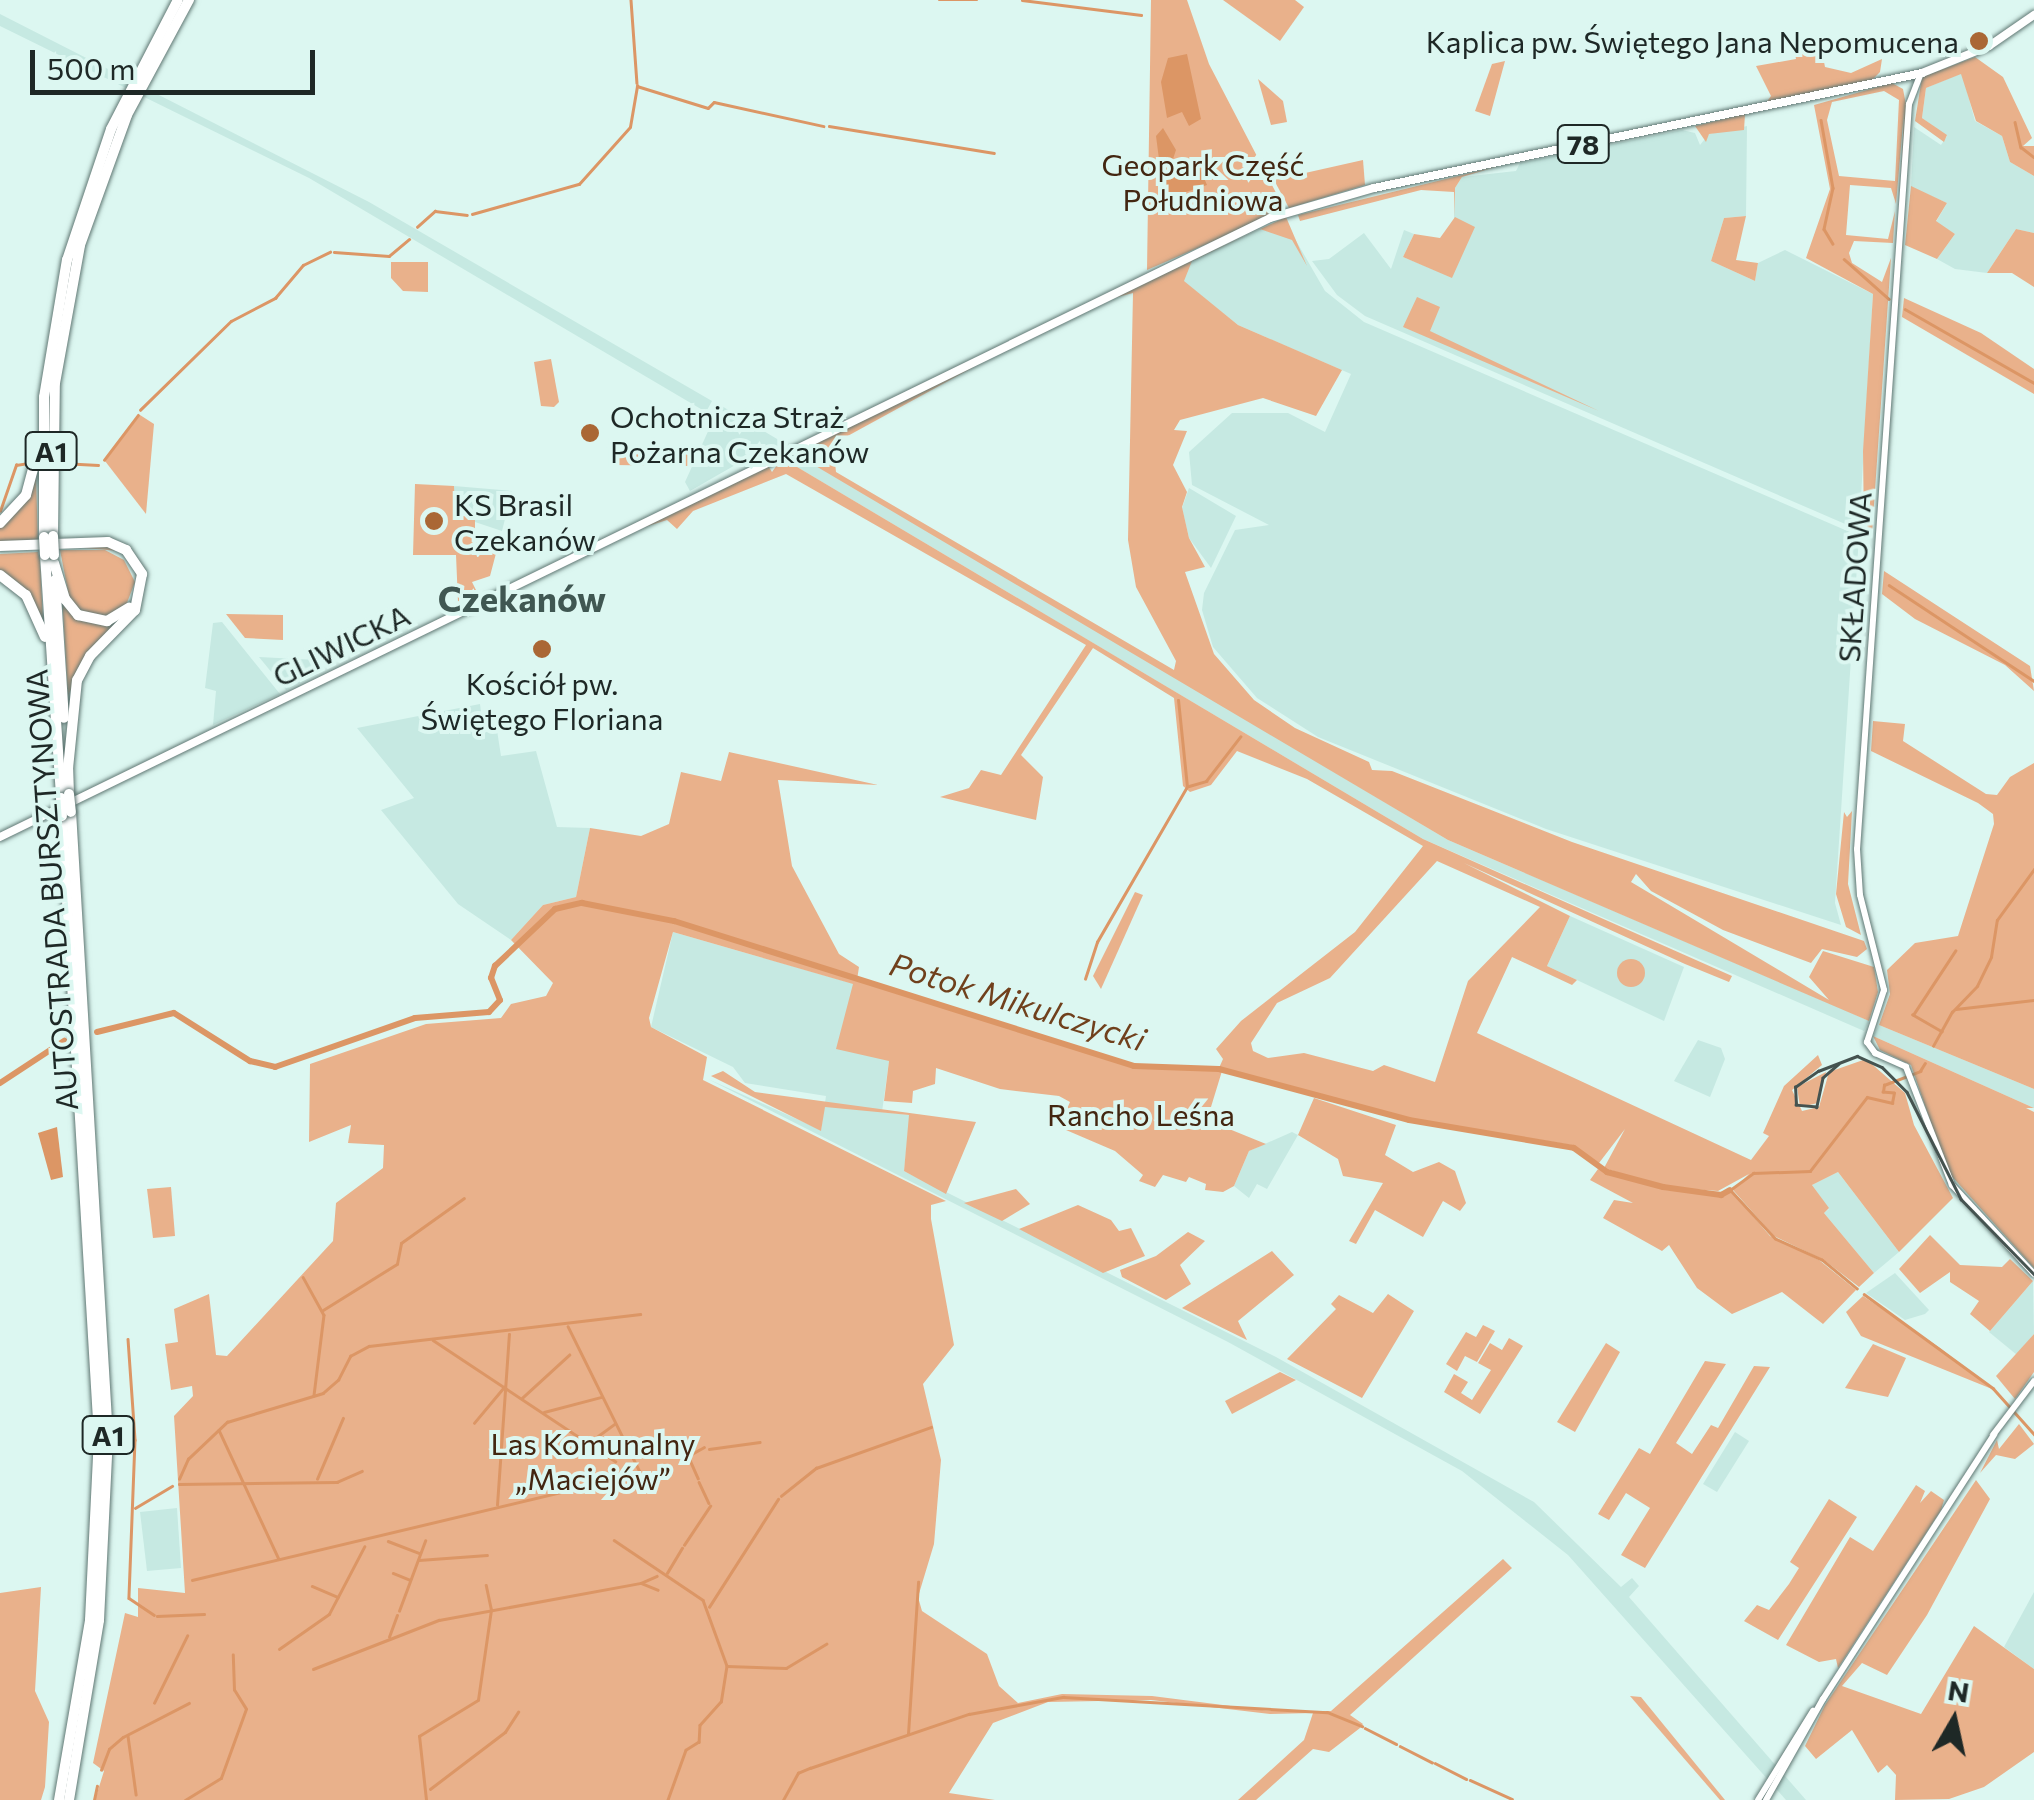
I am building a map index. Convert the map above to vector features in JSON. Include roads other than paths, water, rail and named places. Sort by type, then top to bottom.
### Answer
[{"type":"highway","name":"AUTOSTRADA BURSZTYNOWA","points":[[65,796],[68,768],[48,536],[44,397],[72,242],[130,98],[178,0]]},
{"type":"highway","name":"AUTOSTRADA BURSZTYNOWA","points":[[142,72],[189,0]]},
{"type":"highway","name":"AUTOSTRADA BURSZTYNOWA","points":[[48,536],[53,411],[67,301],[92,204],[130,98]]},
{"type":"highway","points":[[0,524],[31,483],[44,397]]},
{"type":"highway","points":[[0,549],[108,542],[126,550],[142,574],[135,610],[90,656],[77,680],[68,768]]},
{"type":"highway","points":[[0,549],[116,551],[136,575],[134,599],[116,618],[88,620],[66,599],[51,558]]},
{"type":"highway","name":"AUTOSTRADA BURSZTYNOWA","points":[[51,558],[52,673],[65,796],[99,1466],[90,1620],[60,1800]]},
{"type":"highway","points":[[0,575],[34,608],[52,673]]},
{"type":"highway","name":"AUTOSTRADA BURSZTYNOWA","points":[[66,814],[108,1438],[99,1620],[69,1800]]},
{"type":"main road","name":"78","points":[[1887,81],[1922,73],[1989,46],[2034,15]]},
{"type":"main road","name":"SKŁADOWA","points":[[1908,92],[1922,73]]},
{"type":"main road","name":"SKŁADOWA","points":[[1907,76],[1909,104],[1857,849],[1861,899],[1884,986],[1868,1046],[1909,1075],[1928,1138],[1953,1188],[2034,1274]]},
{"type":"main road","points":[[1887,81],[1908,92]]},
{"type":"main road","name":"GLIWICKA","points":[[0,836],[1132,282],[1328,198],[1887,81]]},
{"type":"main road","points":[[1758,1800],[1994,1434],[2034,1382]]},
{"type":"main road","points":[[1766,1800],[1823,1699]]},
{"type":"waterway","points":[[631,0],[637,83]]},
{"type":"waterway","points":[[939,0],[977,0]]},
{"type":"waterway","points":[[1022,0],[1141,15]]},
{"type":"waterway","points":[[472,214],[579,184],[630,127],[637,86],[708,108],[714,102],[823,126]]},
{"type":"waterway","points":[[1821,120],[1833,188],[1824,229],[1833,244]]},
{"type":"waterway","points":[[2015,122],[2021,147],[2034,157]]},
{"type":"waterway","points":[[829,126],[994,153]]},
{"type":"waterway","points":[[417,227],[435,211],[467,215]]},
{"type":"waterway","points":[[334,252],[389,256],[409,239]]},
{"type":"waterway","points":[[140,410],[231,321],[275,298],[303,265],[330,252]]},
{"type":"waterway","points":[[1844,259],[1889,299]]},
{"type":"waterway","points":[[1905,309],[2034,383]]},
{"type":"waterway","points":[[104,460],[138,415]]},
{"type":"waterway","points":[[0,511],[16,465],[29,463]]},
{"type":"waterway","points":[[61,463],[98,465]]},
{"type":"waterway","points":[[1889,585],[2034,681]]},
{"type":"waterway","points":[[1085,979],[1097,942],[1187,787],[1178,700]]},
{"type":"waterway","points":[[1189,786],[1206,781],[1240,737]]},
{"type":"waterway","name":"Potok Mikulczycki","points":[[1933,1046],[1952,1012],[1977,986],[1991,957],[1997,920],[2034,869]]},
{"type":"waterway","name":"Potok Mikulczycki","points":[[97,1032],[174,1013],[250,1061],[275,1067],[415,1018],[489,1012],[500,1000],[491,978],[495,966],[555,909],[582,903],[674,921],[1134,1066],[1219,1069],[1409,1120],[1574,1148],[1607,1172],[1663,1187],[1721,1195],[1730,1190]]},
{"type":"waterway","points":[[1942,1032],[1913,1015],[1955,951]]},
{"type":"waterway","points":[[1956,1009],[2034,1000]]},
{"type":"waterway","name":"Potok Mikulczycki","points":[[0,1083],[64,1041]]},
{"type":"waterway","name":"Potok Mikulczycki","points":[[1857,1289],[1822,1260],[1775,1239],[1730,1190],[1753,1173],[1810,1171],[1867,1097],[1892,1103],[1894,1093],[1883,1092],[1884,1085],[1920,1071],[1925,1063]]},
{"type":"waterway","points":[[323,1310],[397,1264],[401,1243],[464,1198]]},
{"type":"waterway","points":[[303,1277],[324,1315],[314,1395]]},
{"type":"waterway","points":[[1864,1294],[1993,1388],[2034,1434]]},
{"type":"waterway","points":[[179,1479],[188,1459],[227,1422],[323,1393],[338,1380],[350,1356],[369,1346],[640,1314]]},
{"type":"waterway","points":[[192,1580],[640,1473],[568,1327]]},
{"type":"waterway","points":[[497,1505],[509,1334]]},
{"type":"waterway","points":[[128,1339],[135,1440],[129,1598],[154,1615]]},
{"type":"waterway","points":[[433,1340],[615,1461]]},
{"type":"waterway","points":[[522,1398],[569,1355]]},
{"type":"waterway","points":[[474,1423],[504,1387]]},
{"type":"waterway","points":[[544,1412],[601,1397]]},
{"type":"waterway","points":[[317,1479],[343,1418]]},
{"type":"waterway","points":[[591,1441],[614,1424]]},
{"type":"waterway","points":[[781,1496],[816,1468],[931,1427]]},
{"type":"waterway","points":[[219,1430],[279,1559]]},
{"type":"waterway","points":[[709,1449],[760,1442]]},
{"type":"waterway","points":[[658,1443],[690,1460],[698,1478]]},
{"type":"waterway","points":[[688,1456],[704,1447]]},
{"type":"waterway","points":[[179,1484],[337,1482],[362,1471]]},
{"type":"waterway","points":[[699,1482],[709,1503]]},
{"type":"waterway","points":[[135,1508],[172,1486]]},
{"type":"waterway","points":[[709,1607],[778,1499]]},
{"type":"waterway","points":[[684,1545],[710,1506]]},
{"type":"waterway","points":[[614,1540],[703,1600],[727,1666],[721,1702],[700,1725],[699,1742],[686,1750],[668,1800]]},
{"type":"waterway","points":[[388,1541],[420,1553]]},
{"type":"waterway","points":[[399,1611],[425,1541]]},
{"type":"waterway","points":[[279,1649],[329,1614],[364,1547]]},
{"type":"waterway","points":[[667,1573],[682,1548]]},
{"type":"waterway","points":[[419,1560],[487,1555]]},
{"type":"waterway","points":[[393,1573],[410,1580]]},
{"type":"waterway","points":[[641,1583],[657,1576]]},
{"type":"waterway","points":[[908,1734],[918,1582]]},
{"type":"waterway","points":[[313,1669],[439,1620],[641,1583],[658,1590]]},
{"type":"waterway","points":[[312,1586],[338,1597]]},
{"type":"waterway","points":[[426,1800],[419,1736],[478,1700],[491,1610],[486,1586]]},
{"type":"waterway","points":[[157,1616],[204,1614]]},
{"type":"waterway","points":[[389,1637],[397,1615]]},
{"type":"waterway","points":[[154,1703],[187,1636]]},
{"type":"waterway","points":[[727,1666],[786,1668],[826,1644]]},
{"type":"waterway","points":[[185,1800],[221,1778],[246,1709],[234,1690],[233,1655]]},
{"type":"waterway","points":[[783,1800],[798,1773],[810,1768],[969,1714],[1063,1697],[1327,1712],[1362,1726]]},
{"type":"waterway","points":[[101,1770],[109,1749],[123,1737],[189,1703]]},
{"type":"waterway","points":[[430,1789],[505,1732],[518,1712]]},
{"type":"waterway","points":[[1365,1728],[1396,1744]]},
{"type":"waterway","points":[[128,1736],[136,1794]]},
{"type":"waterway","points":[[1400,1746],[1432,1762]]},
{"type":"waterway","points":[[1435,1763],[1466,1779]]},
{"type":"waterway","points":[[1470,1780],[1512,1799]]},
{"type":"waterway","points":[[94,1800],[97,1786]]},
{"type":"tram line","points":[[1839,1064],[1823,1078],[1817,1107],[1796,1105],[1795,1087],[1818,1071],[1857,1056],[1882,1067],[1907,1092],[1961,1199],[2034,1274]]},
{"type":"place","name":"Kaplica pw. Świętego Jana Nepomucena","points":[[1979,41]]},
{"type":"place","name":"Ochotnicza Straż Pożarna Czekanów","points":[[590,433]]},
{"type":"place","name":"KS Brasil Czekanów","points":[[434,521]]},
{"type":"place","name":"Kościół pw. Świętego Floriana","points":[[542,649]]},
{"type":"district","name":"Czekanów","points":[[522,598]]},
{"type":"park label","name":"Geopark Część Południowa","points":[[1203,181]]},
{"type":"park label","name":"Rancho Leśna","points":[[1141,1114]]},
{"type":"park label","name":"Las Komunalny „Maciejów”","points":[[593,1460]]}]
